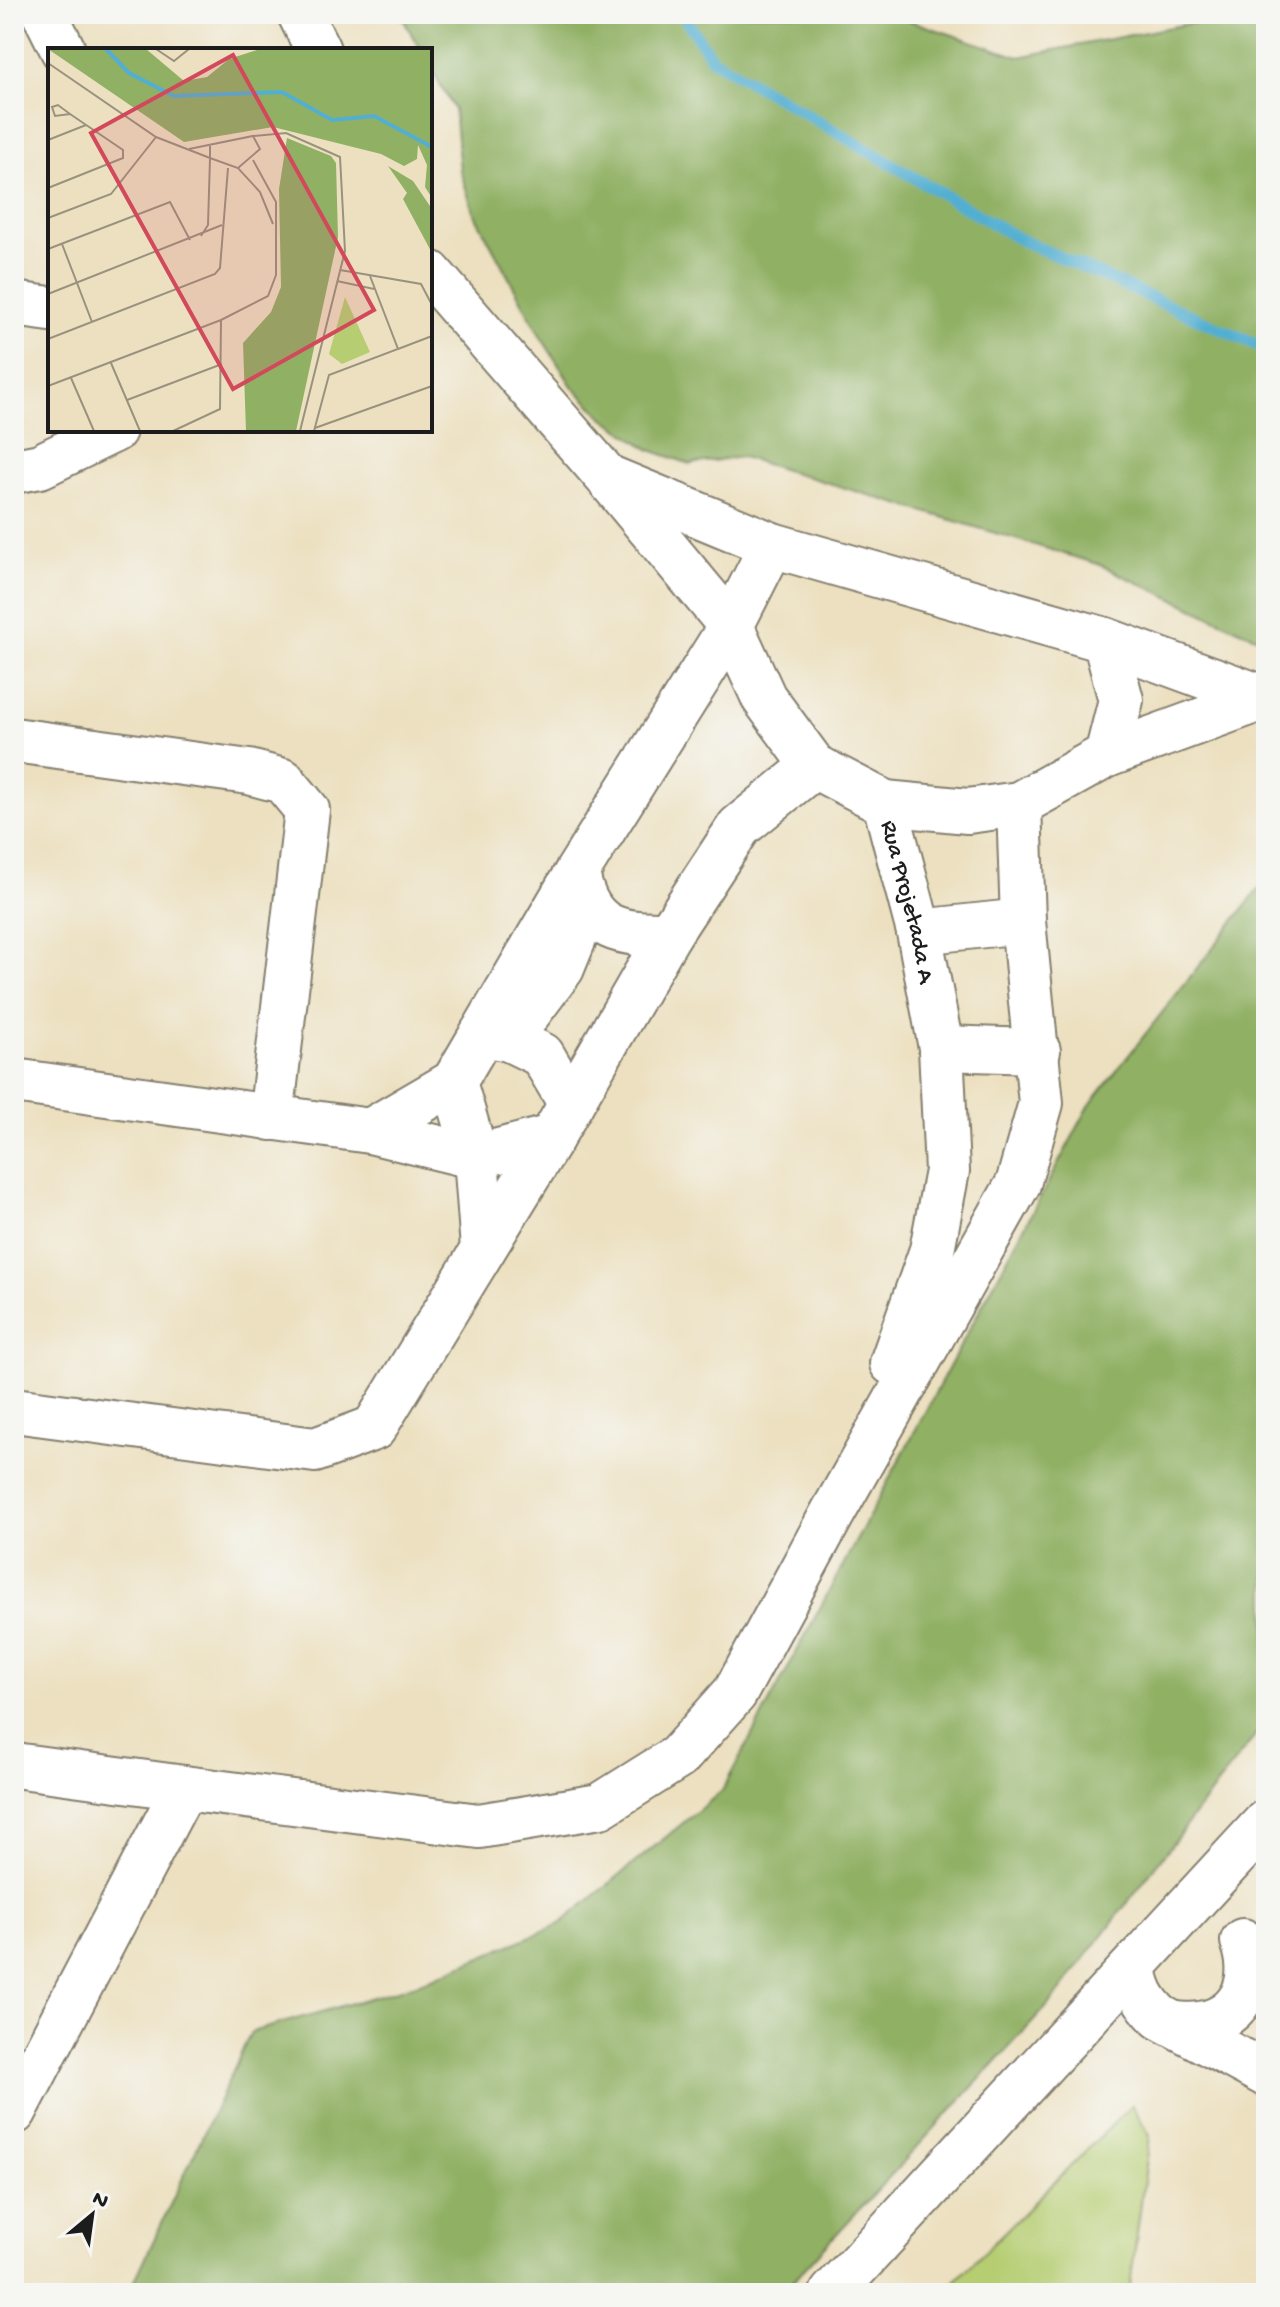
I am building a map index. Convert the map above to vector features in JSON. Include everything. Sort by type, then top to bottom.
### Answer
[{"type":"street","points":[[45,14],[62,48]]},
{"type":"street","points":[[300,14],[317,48]]},
{"type":"street","name":"Rua Projetada A","points":[[432,277],[607,477],[731,626],[764,698],[814,766],[885,803],[919,932],[941,1048],[947,1171],[932,1250],[907,1326],[831,1516]]},
{"type":"street","points":[[14,304],[48,309]]},
{"type":"street","points":[[14,471],[40,466],[110,432]]},
{"type":"street","points":[[607,477],[772,545],[1105,640],[1265,698]]},
{"type":"street","points":[[370,1131],[454,1082],[495,1036],[731,626],[772,545]]},
{"type":"street","points":[[1105,640],[1121,700],[1107,755]]},
{"type":"street","points":[[885,803],[968,811],[1019,804],[1107,755],[1265,698]]},
{"type":"street","points":[[14,740],[249,772],[283,781],[307,810],[271,1118]]},
{"type":"street","points":[[14,1410],[315,1450],[374,1428],[562,1120],[669,934],[739,827],[814,766]]},
{"type":"street","points":[[14,1765],[479,1826],[600,1806],[678,1757],[735,1693],[1018,1184],[1041,1103],[1023,921],[1019,804]]},
{"type":"street","points":[[580,885],[599,920],[629,934],[669,934]]},
{"type":"street","points":[[919,932],[1023,921]]},
{"type":"street","points":[[495,1036],[542,1055],[562,1120]]},
{"type":"street","points":[[941,1048],[1038,1051]]},
{"type":"street","points":[[14,1081],[370,1131],[476,1157],[562,1120]]},
{"type":"street","points":[[454,1082],[476,1157],[483,1249]]},
{"type":"street","points":[[17,2102],[184,1788]]},
{"type":"street","points":[[832,2293],[1266,1822]]},
{"type":"street","points":[[1178,2024],[1197,2026],[1215,2021],[1231,2011],[1243,1996],[1249,1979],[1250,1960],[1255,1951],[1196,1898]]},
{"type":"street","points":[[1134,1967],[1137,1987],[1146,2004],[1160,2017],[1266,2074]]},
{"type":"green space","points":[[400,14],[890,14],[1019,57],[1237,14],[1266,20],[1266,642],[1098,564],[742,457],[690,464],[650,450],[604,418],[572,386],[541,337],[474,213],[460,170],[454,109],[432,70],[432,48],[420,48]]},
{"type":"green space","points":[[1266,880],[1266,1721],[1053,2000],[782,2293],[129,2293],[251,2032],[415,1985],[560,1924],[722,1791],[1089,1106]]},
{"type":"green space","points":[[1132,2105],[1150,2136],[1129,2293],[943,2293]]},
{"type":"waterway","points":[[682,14],[712,59],[1019,239],[1266,349]]}]
